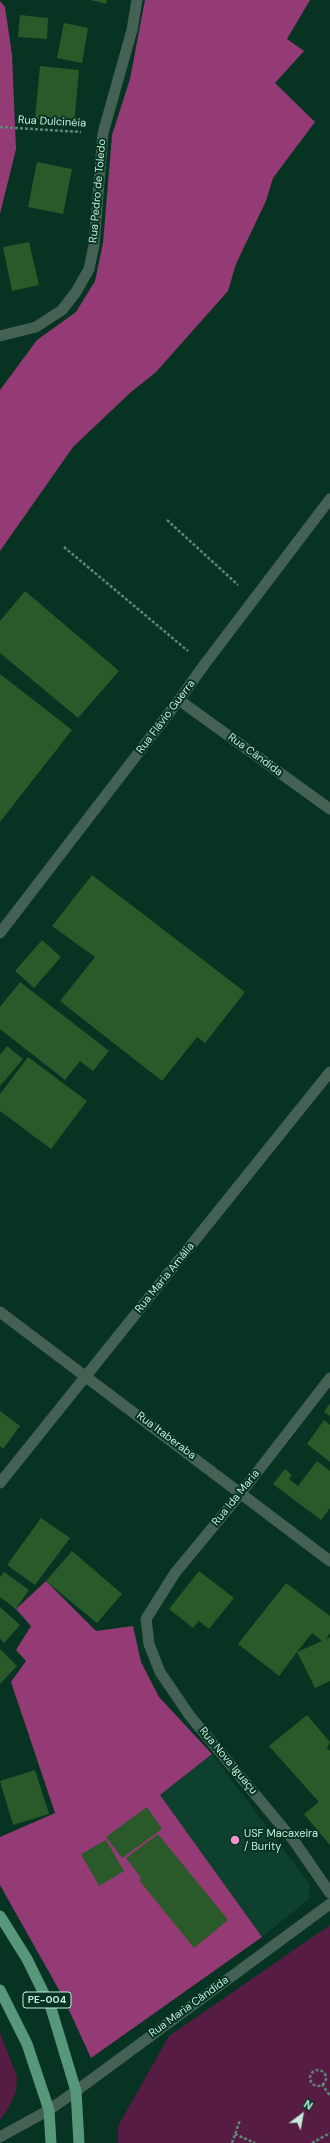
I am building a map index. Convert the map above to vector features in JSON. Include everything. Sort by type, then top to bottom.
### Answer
[{"type":"main road","name":"PE-004","points":[[0,1916],[27,1959],[51,2008],[76,2091],[79,2143]]},
{"type":"main road","name":"PE-004","points":[[0,1990],[27,2044],[49,2110],[51,2143]]},
{"type":"street","name":"Rua Pedro de Toledo","points":[[0,336],[36,327],[62,310],[76,292],[88,269],[94,245],[103,133],[132,30],[137,0]]},
{"type":"street","name":"Rua Flávio Guerra","points":[[0,933],[179,700],[330,499]]},
{"type":"street","name":"Rua Cândida","points":[[179,700],[330,809]]},
{"type":"street","name":"Rua Maria Amália","points":[[0,1483],[330,1072]]},
{"type":"street","name":"Rua Itaberaba","points":[[0,1312],[87,1376],[330,1561]]},
{"type":"street","name":"Rua Ida Maria","points":[[146,1619],[175,1573],[241,1493],[330,1378]]},
{"type":"street","name":"Rua Nova Iguaçu","points":[[146,1619],[149,1644],[160,1672],[190,1716],[294,1841],[330,1893]]},
{"type":"street","name":"Rua Maria Cândida","points":[[0,2136],[49,2110],[330,1904]]},
{"type":"path","name":"Rua Dulcinéia","points":[[0,127],[103,133]]},
{"type":"path","points":[[167,520],[255,600]]},
{"type":"path","points":[[64,547],[204,665]]},
{"type":"path","points":[[315,2070],[322,2071],[325,2075],[325,2080],[322,2084],[316,2085],[311,2081],[311,2074],[315,2070]]},
{"type":"path","points":[[322,2084],[330,2096]]},
{"type":"path","points":[[232,2143],[240,2120]]},
{"type":"path","points":[[312,2143],[330,2133]]},
{"type":"path","points":[[235,2134],[255,2143]]},
{"type":"shaded area","points":[[145,0],[310,0],[287,39],[304,51],[275,83],[315,122],[273,178],[266,201],[236,264],[228,291],[156,372],[130,393],[73,447],[0,551],[0,390],[37,340],[76,312],[95,281],[103,243],[112,135],[130,79]]},
{"type":"shaded area","points":[[0,1],[5,7],[12,55],[16,149],[0,214]]},
{"type":"shaded area","points":[[46,1581],[96,1631],[133,1626],[141,1662],[159,1697],[212,1754],[160,1795],[262,1937],[91,2058],[63,1997],[0,1885],[0,1837],[55,1813],[11,1682],[26,1661],[16,1650],[31,1626],[16,1609]]},
{"type":"shaded area","name":"USF Macaxeira / Burity","points":[[212,1754],[311,1886],[308,1900],[262,1937],[160,1795]]},
{"type":"shaded area","points":[[330,1925],[330,2143],[118,2143],[118,2126],[169,2036]]},
{"type":"shaded area","points":[[0,2033],[17,2077],[16,2092],[8,2109],[0,2120]]},
{"type":"building","points":[[91,0],[107,0],[106,4]]},
{"type":"building","points":[[20,15],[48,18],[47,39],[18,37]]},
{"type":"building","points":[[64,23],[88,28],[82,63],[57,58]]},
{"type":"building","points":[[40,66],[79,70],[74,124],[35,119]]},
{"type":"building","points":[[37,162],[72,169],[63,214],[28,207]]},
{"type":"building","points":[[29,242],[39,285],[12,291],[3,247]]},
{"type":"building","points":[[25,591],[119,671],[78,718],[0,653],[0,621]]},
{"type":"building","points":[[0,674],[72,730],[0,822]]},
{"type":"building","points":[[92,875],[245,992],[205,1043],[197,1037],[162,1081],[60,1001],[95,957],[52,926]]},
{"type":"building","points":[[42,940],[61,957],[34,988],[15,971]]},
{"type":"building","points":[[20,982],[109,1051],[93,1071],[80,1061],[65,1080],[0,1029],[0,1007]]},
{"type":"building","points":[[7,1046],[23,1059],[0,1086],[0,1055]]},
{"type":"building","points":[[28,1057],[87,1101],[51,1149],[0,1111],[0,1094]]},
{"type":"building","points":[[330,1403],[330,1416],[324,1412]]},
{"type":"building","points":[[0,1411],[20,1426],[3,1449],[0,1446]]},
{"type":"building","points":[[324,1420],[330,1425],[330,1462],[307,1444]]},
{"type":"building","points":[[317,1461],[330,1471],[330,1508],[321,1520],[273,1484],[285,1469],[292,1475],[289,1479],[298,1486]]},
{"type":"building","points":[[41,1518],[70,1538],[35,1585],[7,1565]]},
{"type":"building","points":[[72,1551],[122,1594],[97,1623],[46,1581]]},
{"type":"building","points":[[199,1571],[234,1598],[209,1629],[199,1621],[193,1628],[169,1609]]},
{"type":"building","points":[[4,1572],[29,1590],[16,1609],[0,1597],[0,1577]]},
{"type":"building","points":[[286,1583],[330,1616],[330,1633],[326,1639],[330,1637],[330,1681],[315,1688],[297,1652],[279,1676],[238,1644]],"holes":[[[312,1633],[322,1641],[297,1652]]]},
{"type":"building","points":[[0,1607],[20,1625],[4,1643],[0,1639]]},
{"type":"building","points":[[0,1649],[17,1666],[0,1684]]},
{"type":"building","points":[[307,1715],[330,1742],[327,1748],[330,1751],[330,1845],[304,1814],[319,1802],[269,1746]]},
{"type":"building","points":[[35,1770],[49,1814],[13,1825],[0,1781]]},
{"type":"building","points":[[147,1807],[162,1829],[122,1858],[106,1837]]},
{"type":"building","points":[[158,1834],[228,1920],[194,1948],[139,1880],[141,1878],[126,1858]]},
{"type":"building","points":[[106,1840],[124,1871],[99,1886],[81,1854]]},
{"type":"place","name":"USF Macaxeira / Burity","points":[[235,1840]]}]
